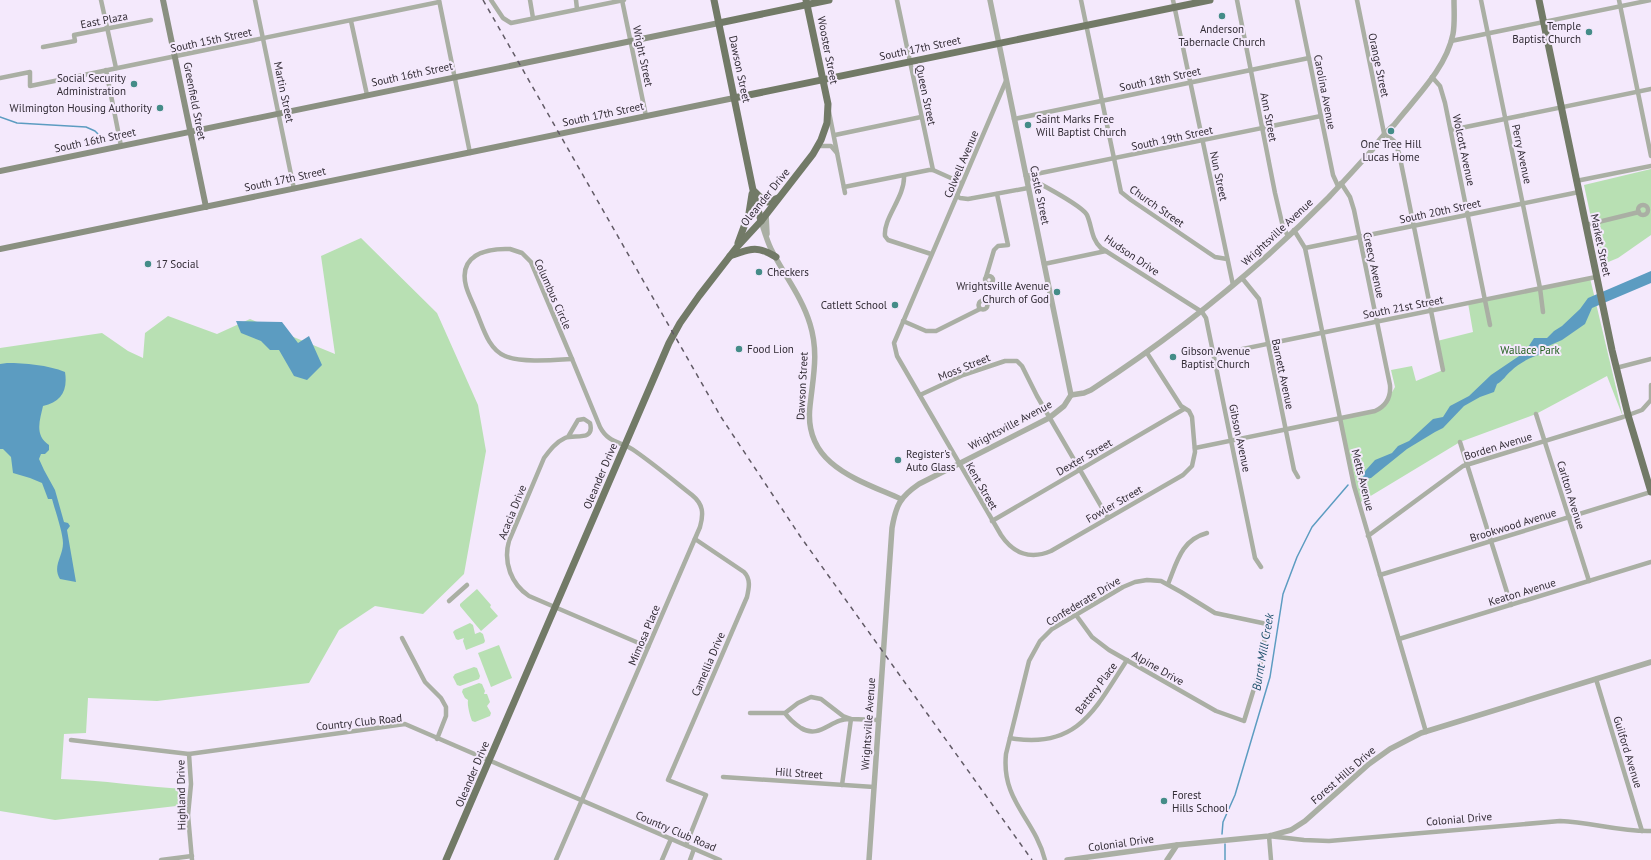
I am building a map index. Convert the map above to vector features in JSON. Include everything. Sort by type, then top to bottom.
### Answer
[{"type":"main road","name":"Greenfield Street","points":[[163,0],[206,207]]},
{"type":"main road","name":"Dawson Street","points":[[714,0],[752,186],[762,221]]},
{"type":"main road","name":"South 16th Street","points":[[0,171],[719,23],[807,2],[829,0]]},
{"type":"main road","name":"South 17th Street","points":[[0,249],[1086,26],[1174,4],[1210,0]]},
{"type":"main road","name":"Market Street","points":[[1539,0],[1616,368],[1628,415],[1648,472],[1651,492]]},
{"type":"main road","name":"Wooster Street","points":[[807,2],[828,104],[828,115],[825,131]]},
{"type":"main road","name":"Oleander Drive","points":[[446,860],[674,335],[699,296],[737,247],[762,221],[818,146],[825,131]]},
{"type":"main road","points":[[752,186],[756,193],[764,201],[768,202],[779,197]]},
{"type":"main road","points":[[737,247],[752,201],[752,186]]},
{"type":"main road","points":[[730,256],[756,248],[764,250],[776,257]]},
{"type":"street","points":[[101,0],[116,68]]},
{"type":"street","name":"Martin Street","points":[[255,0],[294,189]]},
{"type":"street","points":[[491,0],[498,12],[508,22],[623,0]]},
{"type":"street","points":[[530,0],[533,18]]},
{"type":"street","points":[[576,0],[577,9]]},
{"type":"street","name":"Wright Street","points":[[623,0],[646,116]]},
{"type":"street","name":"Queen Street","points":[[897,0],[933,170]]},
{"type":"street","name":"Castle Street","points":[[990,0],[1071,395]]},
{"type":"street","name":"Church Street","points":[[1081,0],[1122,194],[1215,257],[1227,259]]},
{"type":"street","name":"Ann Street","points":[[1237,0],[1283,227],[1288,236]]},
{"type":"street","name":"Carolina Avenue","points":[[1297,0],[1333,175],[1340,185]]},
{"type":"street","name":"Orange Street","points":[[1357,0],[1384,133]]},
{"type":"street","name":"Wrightsville Avenue","points":[[869,860],[892,528],[896,508],[901,499],[919,484],[1049,418],[1064,406],[1071,395],[1084,393],[1091,390],[1147,353],[1202,312],[1242,278],[1340,185],[1372,150],[1384,133],[1394,125],[1432,77],[1441,63],[1451,41],[1454,25],[1454,0]]},
{"type":"street","name":"Perry Avenue","points":[[1481,0],[1540,288],[1543,312]]},
{"type":"street","points":[[1619,0],[1651,156]]},
{"type":"street","points":[[1451,41],[1651,0]]},
{"type":"street","points":[[439,1],[470,153]]},
{"type":"street","name":"South 15th Street","points":[[0,78],[30,72],[30,86],[351,21],[439,1]]},
{"type":"street","name":"Nun Street","points":[[1174,4],[1233,285]]},
{"type":"street","name":"East Plaza","points":[[43,47],[75,41],[74,35],[151,20]]},
{"type":"street","points":[[351,21],[367,95]]},
{"type":"street","name":"South 18th Street","points":[[1014,119],[1309,58]]},
{"type":"street","points":[[106,70],[121,146]]},
{"type":"street","name":"Wolcott Avenue","points":[[1432,77],[1437,82],[1442,92],[1451,130],[1490,325]]},
{"type":"street","name":"Colwell Avenue","points":[[897,356],[894,343],[1006,81]]},
{"type":"street","points":[[1451,130],[1651,89]]},
{"type":"street","name":"Wooster Street","points":[[828,104],[845,190],[904,176]]},
{"type":"street","name":"South 19th Street","points":[[1026,176],[1321,116]]},
{"type":"street","points":[[835,135],[921,117]]},
{"type":"street","points":[[1384,133],[1392,138],[1397,146],[1443,370]]},
{"type":"street","points":[[818,146],[831,146],[839,155]]},
{"type":"street","points":[[1576,181],[1651,166]]},
{"type":"street","points":[[932,254],[887,240],[884,235],[903,185],[904,176],[933,170],[962,183]]},
{"type":"street","name":"Hudson Drive","points":[[1026,176],[1075,204],[1085,212],[1093,237],[1099,247],[1202,312]]},
{"type":"street","name":"Creecy Avenue","points":[[1340,185],[1352,200],[1390,385],[1390,396],[1383,406],[1375,410],[1340,418]]},
{"type":"street","points":[[957,196],[968,200],[1028,188]]},
{"type":"street","name":"South 20th Street","points":[[1305,248],[1579,192]]},
{"type":"street","points":[[986,277],[994,250],[998,246],[1008,245],[997,194]]},
{"type":"street","points":[[1586,225],[1639,212],[1640,207],[1642,206],[1650,209]]},
{"type":"street","name":"Dawson Street","points":[[766,214],[767,236]]},
{"type":"street","name":"Dawson Street","points":[[762,221],[770,247],[800,298],[807,314],[812,334],[815,370],[810,416],[815,439],[822,453],[838,470],[901,499]]},
{"type":"street","name":"Metts Avenue","points":[[1294,230],[1305,248],[1354,486],[1426,732]]},
{"type":"street","name":"Columbus Circle","points":[[572,359],[513,359],[504,356],[494,349],[465,286],[464,272],[471,259],[483,252],[503,249],[516,250],[526,256],[533,267],[603,432],[610,439],[625,446]]},
{"type":"street","points":[[1044,264],[1106,251]]},
{"type":"street","name":"South 21st Street","points":[[1213,355],[1596,277]]},
{"type":"street","name":"Barnett Avenue","points":[[1242,278],[1258,297],[1294,470],[1298,477]]},
{"type":"street","points":[[903,321],[926,331],[936,332],[980,309]]},
{"type":"street","name":"Gibson Avenue","points":[[1202,312],[1208,324],[1213,355],[1255,558],[1260,567]]},
{"type":"street","name":"Fowler Street","points":[[1024,554],[1034,555],[1047,553],[1188,471],[1194,460],[1195,448],[1192,417],[1189,411],[1181,406],[1147,353]]},
{"type":"street","name":"Kent Street","points":[[897,356],[992,521],[1007,544],[1016,551],[1024,554]]},
{"type":"street","points":[[1616,368],[1651,359]]},
{"type":"street","name":"Moss Street","points":[[920,395],[963,375],[1005,361],[1017,361],[1022,366],[1036,396],[1049,418]]},
{"type":"street","name":"Borden Avenue","points":[[1368,536],[1463,466],[1642,410],[1651,400],[1651,385]]},
{"type":"street","name":"Dexter Street","points":[[992,521],[1184,408]]},
{"type":"street","name":"Carlton Avenue","points":[[1536,414],[1589,581]]},
{"type":"street","points":[[1049,418],[1108,518]]},
{"type":"street","points":[[1195,448],[1340,418]]},
{"type":"street","name":"Acacia Drive","points":[[568,437],[578,420],[584,419],[590,423],[590,432],[586,435],[568,437],[556,444],[544,458],[512,534],[507,551],[509,570],[518,587],[529,596],[648,647]]},
{"type":"street","points":[[1460,442],[1511,605]]},
{"type":"street","name":"Mimosa Place","points":[[556,860],[695,539],[702,518],[702,507],[699,500],[634,450],[625,446]]},
{"type":"street","name":"Brookwood Avenue","points":[[1380,575],[1651,492]]},
{"type":"street","points":[[1168,584],[1184,547],[1197,536],[1207,533]]},
{"type":"street","name":"Camellia Drive","points":[[686,845],[706,795],[668,780],[747,597],[749,584],[748,576],[744,572],[695,539]]},
{"type":"street","name":"Keaton Avenue","points":[[1399,639],[1651,562]]},
{"type":"street","name":"Confederate Drive","points":[[1045,860],[1037,837],[1014,799],[1008,784],[1005,765],[1010,738],[1032,653],[1047,633],[1076,614],[1123,587],[1135,582],[1147,580],[1161,581],[1168,584],[1215,613],[1267,624],[1260,669],[1244,721]]},
{"type":"street","points":[[449,601],[467,585]]},
{"type":"street","name":"Alpine Drive","points":[[1076,614],[1092,637],[1109,650],[1216,711],[1244,721]]},
{"type":"street","points":[[402,638],[425,682],[441,698],[446,707],[446,716],[437,739]]},
{"type":"street","name":"Battery Place","points":[[1010,738],[1028,741],[1041,740],[1059,736],[1074,729],[1085,719],[1102,699],[1127,660]]},
{"type":"street","name":"Forest Hills Drive","points":[[1178,845],[1269,836],[1291,830],[1302,824],[1375,760],[1404,742],[1426,732],[1651,662]]},
{"type":"street","name":"Guilford Avenue","points":[[1596,679],[1642,831]]},
{"type":"street","points":[[750,713],[785,713],[798,703],[811,697],[820,699],[841,715],[851,719]]},
{"type":"street","points":[[785,713],[797,725],[811,732],[820,731],[844,718],[878,720]]},
{"type":"street","points":[[842,785],[851,719]]},
{"type":"street","name":"Country Club Road","points":[[71,740],[189,754],[397,724],[408,725],[437,739],[490,760],[720,860]]},
{"type":"street","name":"Highland Drive","points":[[189,754],[191,784],[188,815],[192,858]]},
{"type":"street","name":"Hill Street","points":[[723,777],[874,787]]},
{"type":"street","name":"Colonial Drive","points":[[1269,836],[1329,841],[1560,821],[1616,829],[1651,831]]},
{"type":"street","points":[[1269,836],[1271,860]]},
{"type":"street","points":[[662,860],[671,839]]},
{"type":"street","points":[[1167,860],[1178,845]]},
{"type":"street","name":"Colonial Drive","points":[[1067,860],[1178,845]]},
{"type":"street","points":[[690,860],[694,849]]},
{"type":"street","points":[[161,860],[192,858]]},
{"type":"green space","points":[[1651,169],[1651,235],[1618,258],[1601,265],[1584,185]]},
{"type":"green space","points":[[361,238],[437,313],[478,405],[486,451],[464,574],[423,614],[375,606],[339,630],[309,683],[157,701],[88,698],[86,733],[64,734],[61,779],[186,789],[185,805],[55,820],[0,811],[0,348],[102,333],[128,351],[143,358],[145,333],[168,316],[217,334],[250,319],[335,354],[321,256]]},
{"type":"green space","name":"Wallace Park","points":[[1590,278],[1623,417],[1607,376],[1536,414],[1460,442],[1359,503],[1340,418],[1375,411],[1386,403],[1395,387],[1391,370],[1412,366],[1416,381],[1443,370],[1437,341],[1473,332],[1468,303]]},
{"type":"green space","points":[[477,589],[491,605],[490,607],[498,616],[481,631],[460,606],[460,604]]},
{"type":"green space","points":[[470,623],[473,625],[475,634],[480,632],[483,634],[485,641],[484,643],[466,650],[463,641],[464,638],[458,640],[456,639],[453,632]]},
{"type":"green space","points":[[499,645],[512,678],[491,687],[478,653]]},
{"type":"green space","points":[[474,667],[477,668],[480,676],[479,679],[460,686],[457,685],[453,677],[455,674]]},
{"type":"green space","points":[[479,683],[482,684],[485,691],[484,694],[487,694],[490,702],[487,706],[491,713],[490,716],[475,722],[472,721],[468,708],[468,700],[462,692],[463,689]]},
{"type":"water","points":[[1651,271],[1651,283],[1592,308],[1585,324],[1562,340],[1546,347],[1543,354],[1530,358],[1518,365],[1497,384],[1494,392],[1480,397],[1464,406],[1443,428],[1407,449],[1371,478],[1363,479],[1363,475],[1366,470],[1375,460],[1392,453],[1398,446],[1409,441],[1433,419],[1443,417],[1450,406],[1469,396],[1491,375],[1525,352],[1534,338],[1547,338],[1580,309],[1588,298]]},
{"type":"water","points":[[236,321],[282,322],[298,343],[309,336],[322,365],[307,380],[294,376],[279,350],[270,350],[261,341],[241,333]]},
{"type":"water","points":[[0,364],[36,365],[65,372],[66,379],[62,395],[54,402],[43,406],[39,427],[41,437],[49,445],[49,450],[45,454],[41,454],[39,459],[55,490],[64,522],[68,523],[70,526],[67,530],[76,582],[60,579],[58,574],[57,566],[63,548],[63,539],[52,499],[48,499],[42,483],[13,473],[11,457],[3,449],[0,449]]},
{"type":"waterway","points":[[0,117],[17,123],[86,127],[95,131],[103,139]]},
{"type":"waterway","name":"Burnt Mill Creek","points":[[1359,480],[1364,478]]},
{"type":"waterway","name":"Burnt Mill Creek","points":[[1222,834],[1223,822],[1235,795],[1270,677],[1283,594],[1297,557],[1312,527],[1348,485]]},
{"type":"waterway","name":"Burnt Mill Creek","points":[[1225,844],[1225,860]]},
{"type":"railway","points":[[483,0],[721,417],[800,536],[1032,860]]},
{"type":"place","name":"Anderson Tabernacle Church","points":[[1222,16]]},
{"type":"place","name":"Temple Baptist Church","points":[[1589,32]]},
{"type":"place","name":"Social Security Administration","points":[[134,84]]},
{"type":"place","name":"Wilmington Housing Authority","points":[[160,108]]},
{"type":"place","name":"Saint Marks Free Will Baptist Church","points":[[1028,125]]},
{"type":"place","name":"One Tree Hill Lucas Home","points":[[1391,131]]},
{"type":"place","name":"17 Social","points":[[148,264]]},
{"type":"place","name":"Checkers","points":[[759,272]]},
{"type":"place","name":"Wrightsville Avenue Church of God","points":[[1057,292]]},
{"type":"place","name":"Catlett School","points":[[895,305]]},
{"type":"place","name":"Food Lion","points":[[739,349]]},
{"type":"place","name":"Gibson Avenue Baptist Church","points":[[1173,357]]},
{"type":"place","name":"Register's Auto Glass","points":[[898,460]]},
{"type":"place","name":"Forest Hills School","points":[[1164,801]]}]
